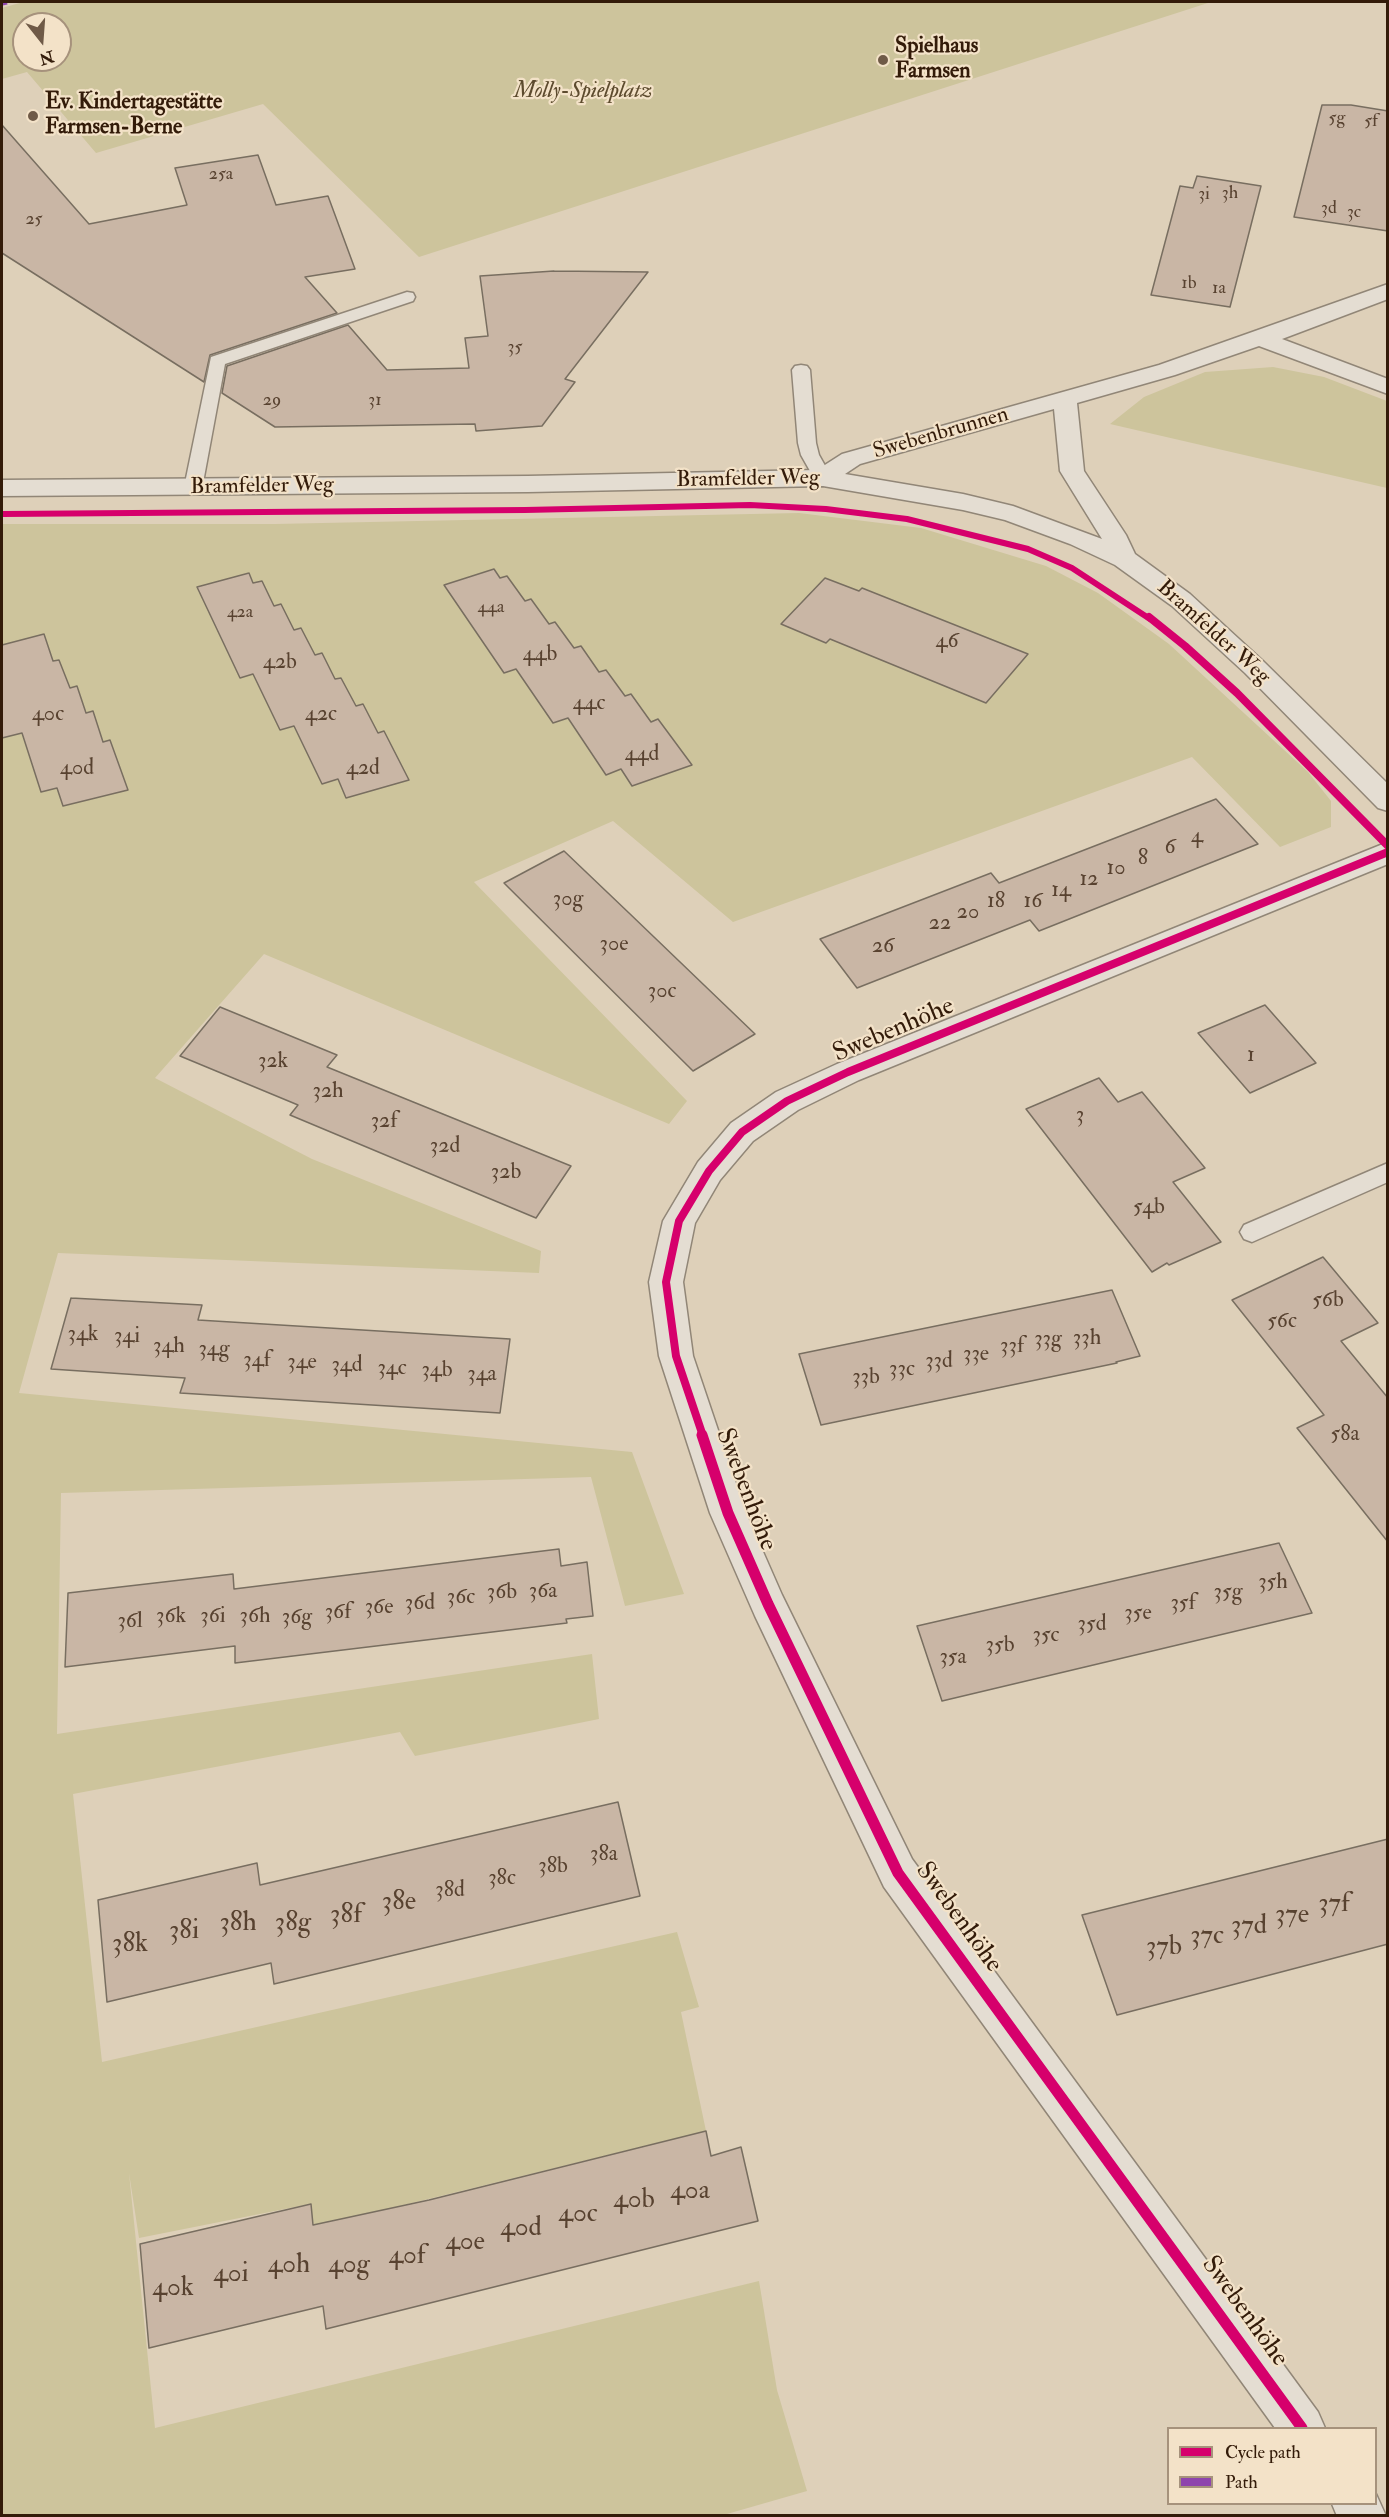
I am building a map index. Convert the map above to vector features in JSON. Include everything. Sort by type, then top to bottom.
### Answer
[{"type":"street","name":"Swebenbrunnen","points":[[823,478],[851,459],[1167,370],[1261,339],[1388,291]]},
{"type":"street","points":[[1261,339],[1388,387]]},
{"type":"street","points":[[1065,400],[1072,471],[1113,535],[1124,559]]},
{"type":"street","name":"Bramfelder Weg","points":[[2,488],[193,488],[823,478],[963,502],[1013,514],[1079,538],[1124,559],[1197,615],[1388,801]]},
{"type":"street","name":"Swebenhöhe","points":[[1301,2427],[1117,2170],[898,1873],[768,1604],[728,1513],[676,1356],[666,1282],[679,1221],[708,1171],[742,1132],[787,1101],[848,1072],[1388,852]]},
{"type":"lane","points":[[193,488],[218,361],[407,297]]},
{"type":"lane","points":[[801,370],[807,443],[810,455],[823,478]]},
{"type":"lane","points":[[1252,1232],[1388,1172]]},
{"type":"green space","name":"Molly-Spielplatz","points":[[23,2],[1211,2],[419,257],[263,104],[96,153],[27,72],[2,79],[2,8]]},
{"type":"green space","points":[[1273,367],[1324,377],[1387,401],[1387,488],[1110,424],[1144,397],[1205,372]]},
{"type":"green space","points":[[799,513],[921,528],[1046,566],[1098,593],[1169,644],[1308,772],[1331,801],[1331,827],[1280,847],[1192,757],[733,922],[613,821],[474,882],[687,1101],[669,1124],[264,954],[155,1078],[312,1159],[541,1251],[539,1273],[58,1253],[19,1393],[632,1452],[684,1594],[625,1606],[591,1477],[61,1493],[57,1734],[592,1654],[599,1719],[415,1756],[400,1732],[73,1794],[102,2062],[677,1932],[699,2007],[681,2012],[706,2131],[314,2227],[310,2204],[139,2238],[129,2173],[155,2428],[759,2281],[777,2390],[807,2491],[720,2516],[2,2516],[2,524],[275,524]]},
{"type":"building","points":[[1322,105],[1351,105],[1388,111],[1388,231],[1294,217]]},
{"type":"building","points":[[2,125],[89,224],[187,205],[175,168],[258,155],[276,205],[328,196],[355,269],[305,277],[337,313],[210,355],[204,382],[2,253]]},
{"type":"building","points":[[1197,176],[1261,186],[1230,307],[1151,295],[1180,186],[1193,188]]},
{"type":"building","points":[[554,271],[648,272],[565,379],[575,382],[542,426],[476,431],[475,424],[275,427],[222,393],[227,366],[348,325],[387,370],[469,368],[465,338],[488,336],[480,276]]},
{"type":"building","points":[[494,569],[500,578],[507,576],[525,601],[531,599],[549,624],[555,622],[574,648],[581,646],[599,672],[606,670],[625,696],[631,694],[651,722],[658,719],[692,765],[632,786],[621,769],[606,775],[568,718],[553,723],[516,669],[504,673],[444,585]]},
{"type":"building","points":[[249,573],[253,583],[262,581],[274,606],[281,604],[294,630],[301,628],[315,655],[322,653],[335,679],[341,678],[356,706],[363,704],[378,733],[384,731],[409,780],[346,798],[338,779],[322,784],[294,726],[280,730],[253,674],[240,678],[197,587]]},
{"type":"building","points":[[825,578],[859,591],[862,588],[1028,654],[986,703],[830,639],[826,643],[781,624]]},
{"type":"building","points":[[44,634],[53,661],[59,660],[70,688],[77,686],[86,713],[93,711],[103,742],[110,740],[128,790],[63,806],[57,788],[41,792],[22,733],[2,738],[2,645]]},
{"type":"building","points":[[1216,799],[1258,844],[1039,931],[1030,920],[857,988],[820,939],[991,873],[999,883]]},
{"type":"building","points":[[564,851],[755,1034],[693,1071],[504,883]]},
{"type":"building","points":[[1265,1005],[1316,1063],[1250,1093],[1198,1033]]},
{"type":"building","points":[[220,1007],[337,1055],[327,1067],[571,1166],[536,1218],[290,1115],[298,1105],[180,1056]]},
{"type":"building","points":[[1099,1078],[1118,1102],[1142,1092],[1205,1168],[1173,1182],[1221,1242],[1169,1265],[1167,1263],[1152,1272],[1026,1109]]},
{"type":"building","points":[[1323,1257],[1378,1323],[1341,1341],[1388,1398],[1388,1542],[1297,1428],[1324,1415],[1232,1300]]},
{"type":"building","points":[[1112,1290],[1140,1356],[1117,1363],[821,1425],[799,1354]]},
{"type":"building","points":[[71,1298],[202,1305],[198,1320],[510,1339],[500,1413],[180,1393],[185,1378],[51,1369]]},
{"type":"building","points":[[1279,1543],[1312,1613],[942,1701],[917,1626]]},
{"type":"building","points":[[559,1549],[561,1566],[587,1562],[593,1616],[566,1619],[567,1623],[235,1663],[235,1646],[65,1667],[68,1593],[233,1574],[234,1589]]},
{"type":"building","points":[[618,1802],[640,1896],[274,1984],[271,1963],[107,2002],[98,1900],[257,1863],[260,1885]]},
{"type":"building","points":[[1388,1839],[1388,1944],[1117,2015],[1082,1915]]},
{"type":"building","points":[[706,2131],[711,2156],[741,2147],[758,2221],[326,2329],[323,2306],[149,2348],[140,2244],[311,2204],[313,2225],[429,2200]]},
{"type":"marked path","points":[[2,3],[7,2]]},
{"type":"cycle path","points":[[2,514],[525,510],[750,505],[826,509],[907,519],[1028,549],[1072,568],[1137,608],[1185,646],[1237,693],[1388,846]]},
{"type":"cycle path","points":[[1301,2427],[898,1873],[768,1604],[728,1513],[676,1356],[666,1282],[679,1221],[709,1171],[742,1132],[787,1101],[848,1072],[1388,852]]},
{"type":"place","name":"Spielhaus Farmsen","points":[[883,60]]},
{"type":"place","name":"Ev. Kindertagestätte Farmsen-Berne","points":[[33,116]]}]
